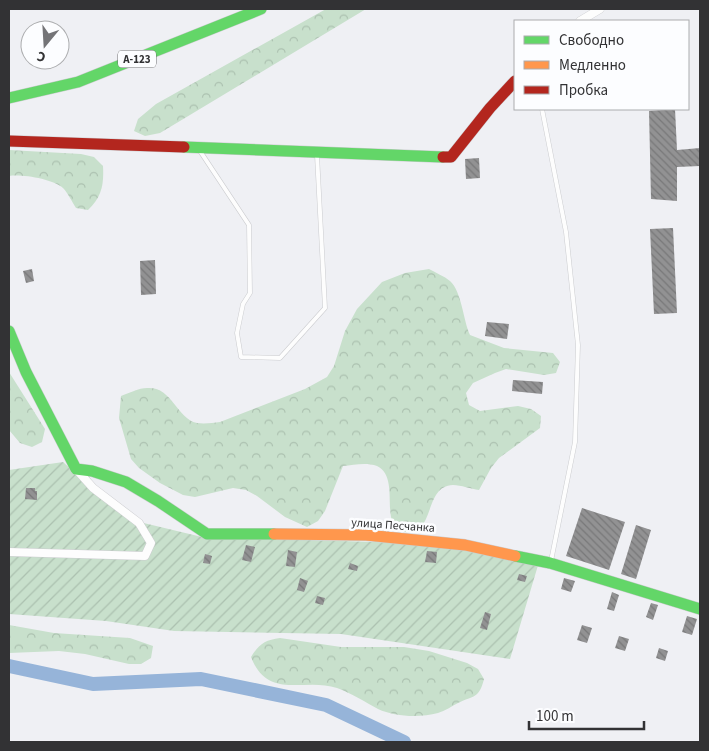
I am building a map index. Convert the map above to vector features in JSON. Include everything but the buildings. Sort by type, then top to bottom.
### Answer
[{"type":"street","name":"А-123","points":[[9,98],[78,82],[261,9]]},
{"type":"street","points":[[582,20],[600,9]]},
{"type":"street","points":[[9,141],[451,157],[490,108],[514,82]]},
{"type":"street","points":[[9,331],[26,372],[76,469],[93,488],[139,523],[151,543],[145,556],[9,552]]},
{"type":"street","name":"улица Песчанка","points":[[76,469],[126,482],[207,534],[366,535],[465,544],[550,563],[700,609]]},
{"type":"lane","points":[[542,110],[566,232],[578,345],[575,442],[550,563]]},
{"type":"lane","points":[[198,148],[248,225],[250,293],[242,304],[237,333],[241,357],[280,358],[325,308],[316,153]]},
{"type":"green space","points":[[326,9],[366,9],[160,133],[145,136],[134,131],[138,119],[156,104]]},
{"type":"green space","points":[[9,150],[81,154],[94,157],[103,166],[103,179],[99,195],[88,210],[76,208],[65,190],[52,182],[37,178],[9,176]]},
{"type":"green space","points":[[429,269],[448,279],[454,286],[460,299],[470,335],[504,348],[553,353],[560,362],[556,373],[544,375],[506,369],[473,383],[466,393],[469,405],[480,411],[518,406],[531,409],[541,416],[540,428],[499,458],[479,490],[456,485],[444,487],[437,493],[426,519],[415,531],[405,532],[397,529],[392,522],[388,481],[384,472],[377,466],[360,464],[343,466],[325,511],[318,521],[307,527],[285,517],[246,490],[233,488],[195,497],[183,495],[160,483],[139,468],[131,459],[119,418],[121,396],[141,389],[155,389],[168,397],[190,420],[197,423],[206,423],[220,422],[305,389],[327,377],[334,366],[345,331],[357,309],[382,282],[405,273]]},
{"type":"green space","points":[[9,372],[45,429],[42,442],[32,447],[20,443],[9,430]]},
{"type":"green space","points":[[63,462],[127,519],[202,537],[410,543],[483,550],[539,562],[510,659],[341,634],[174,631],[106,621],[9,614],[9,470]]},
{"type":"green space","points":[[9,625],[54,633],[130,638],[153,646],[151,658],[141,664],[129,664],[85,654],[59,651],[9,653]]},
{"type":"green space","points":[[280,638],[341,647],[404,647],[429,651],[467,663],[478,669],[484,679],[480,690],[475,696],[441,712],[416,716],[392,714],[337,688],[325,685],[288,685],[267,679],[258,671],[251,657],[263,643]]},
{"type":"waterway","points":[[9,666],[93,684],[201,679],[326,705],[404,742]]},
{"type":"traffic: fast","points":[[9,98],[78,82],[261,9]]},
{"type":"traffic: fast","points":[[184,147],[443,157]]},
{"type":"traffic: fast","points":[[9,331],[26,372],[76,469],[92,471],[126,482],[207,534],[274,534]]},
{"type":"traffic: fast","points":[[515,556],[550,563],[700,609]]},
{"type":"traffic: slow","points":[[274,534],[366,535],[465,545],[515,556]]},
{"type":"traffic: jam","points":[[443,157],[451,157],[490,108],[514,82]]},
{"type":"traffic: jam","points":[[9,141],[184,147]]}]
